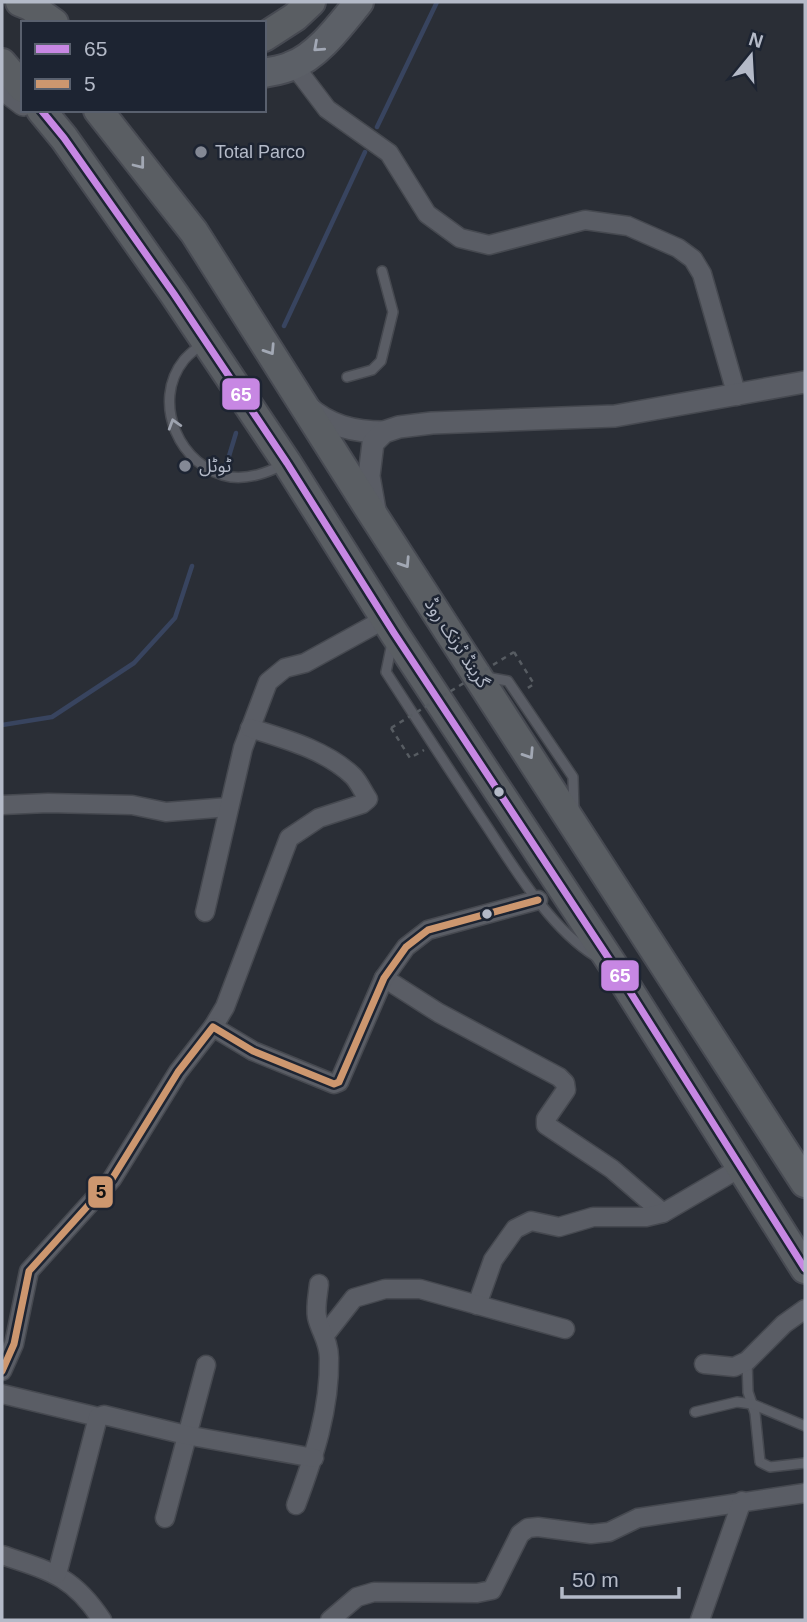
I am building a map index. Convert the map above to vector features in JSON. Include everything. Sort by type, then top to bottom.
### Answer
[{"type":"highway","points":[[4,2],[22,21]]},
{"type":"highway","points":[[20,2],[51,21]]},
{"type":"highway","points":[[266,36],[295,17],[311,2]]},
{"type":"highway","points":[[2,63],[21,86]]},
{"type":"highway","points":[[43,112],[64,138],[287,463],[390,626],[615,968],[805,1269]]},
{"type":"highway","name":"گرینڈ ٹرنک روڈ","points":[[108,113],[194,232],[805,1183]]},
{"type":"highway","points":[[655,950],[654,970],[722,1067],[734,1107],[730,1112],[719,1110],[697,1083],[681,1072]]},
{"type":"highway","points":[[805,1183],[793,1176],[779,1176],[772,1191],[805,1247]]},
{"type":"main road","points":[[266,72],[292,66],[324,42],[359,2]]},
{"type":"street","points":[[292,66],[327,108],[389,153],[427,214],[460,238],[489,245],[584,220],[628,226],[678,248],[694,259],[702,274],[737,396]]},
{"type":"street","points":[[2,89],[21,103]]},
{"type":"street","points":[[32,112],[64,138]]},
{"type":"street","points":[[301,400],[317,415],[346,429],[384,432],[399,427],[432,423],[615,416],[805,382]]},
{"type":"street","points":[[377,520],[370,484],[370,462],[373,443],[384,432]]},
{"type":"street","points":[[205,912],[243,748],[268,682],[285,668],[305,663],[390,626]]},
{"type":"street","points":[[2,1371],[14,1344],[29,1270],[112,1179],[178,1072],[213,1027],[225,1007],[289,838],[319,818],[362,804],[368,799],[355,778],[333,760],[280,737],[250,728]]},
{"type":"street","points":[[2,805],[48,803],[132,806],[166,812],[229,807]]},
{"type":"street","points":[[213,1027],[253,1051],[334,1084],[339,1082],[384,978],[406,947],[428,930],[538,900]]},
{"type":"street","points":[[384,978],[439,1013],[559,1077],[565,1083],[566,1090],[546,1119],[547,1125],[612,1169],[663,1213]]},
{"type":"street","points":[[477,1304],[493,1260],[514,1229],[531,1221],[559,1227],[593,1217],[646,1217],[663,1213],[740,1168]]},
{"type":"street","points":[[296,1505],[314,1458],[327,1403],[329,1356],[326,1335],[316,1315],[319,1284]]},
{"type":"street","points":[[326,1335],[354,1298],[385,1289],[420,1289],[565,1329]]},
{"type":"street","points":[[704,1364],[734,1367],[747,1361],[784,1324],[805,1309]]},
{"type":"street","points":[[166,1518],[206,1365]]},
{"type":"street","points":[[2,1394],[98,1417],[104,1415],[186,1435],[314,1458]]},
{"type":"street","points":[[58,1574],[98,1417]]},
{"type":"street","points":[[330,1620],[357,1597],[374,1592],[477,1593],[492,1590],[520,1534],[528,1528],[591,1534],[609,1532],[638,1518],[805,1493]]},
{"type":"street","points":[[700,1620],[742,1501]]},
{"type":"street","points":[[2,1545],[21,1562]]},
{"type":"street","points":[[2,1555],[58,1574],[82,1593],[96,1617]]},
{"type":"lane","points":[[347,377],[372,370],[381,361],[393,312],[383,271]]},
{"type":"lane","points":[[205,341],[183,361],[171,388],[170,418],[182,445],[203,466],[231,477],[261,475],[287,463]]},
{"type":"lane","points":[[390,626],[386,672],[520,877],[580,946],[615,968]]},
{"type":"lane","points":[[747,1361],[748,1392],[760,1462],[769,1466],[805,1463]]},
{"type":"lane","points":[[695,1412],[737,1402],[752,1405],[805,1426]]},
{"type":"path","points":[[410,758],[391,728],[513,652],[534,684]]},
{"type":"waterway","points":[[377,127],[437,2]]},
{"type":"waterway","points":[[284,326],[365,152]]},
{"type":"waterway","points":[[226,466],[236,433]]},
{"type":"waterway","points":[[2,725],[52,717],[134,663],[175,618],[192,566]]},
{"type":"transit line","name":"65","points":[[43,112],[64,138],[174,294],[287,463],[394,633],[615,968],[805,1269]]},
{"type":"transit line","name":"5","points":[[2,1371],[14,1344],[29,1271],[112,1179],[178,1072],[213,1027],[253,1051],[334,1084],[339,1082],[384,978],[406,947],[428,930],[538,900]]},
{"type":"place","name":"Total Parco","points":[[201,152]]},
{"type":"place","name":"ٹوٹل","points":[[185,466]]}]
